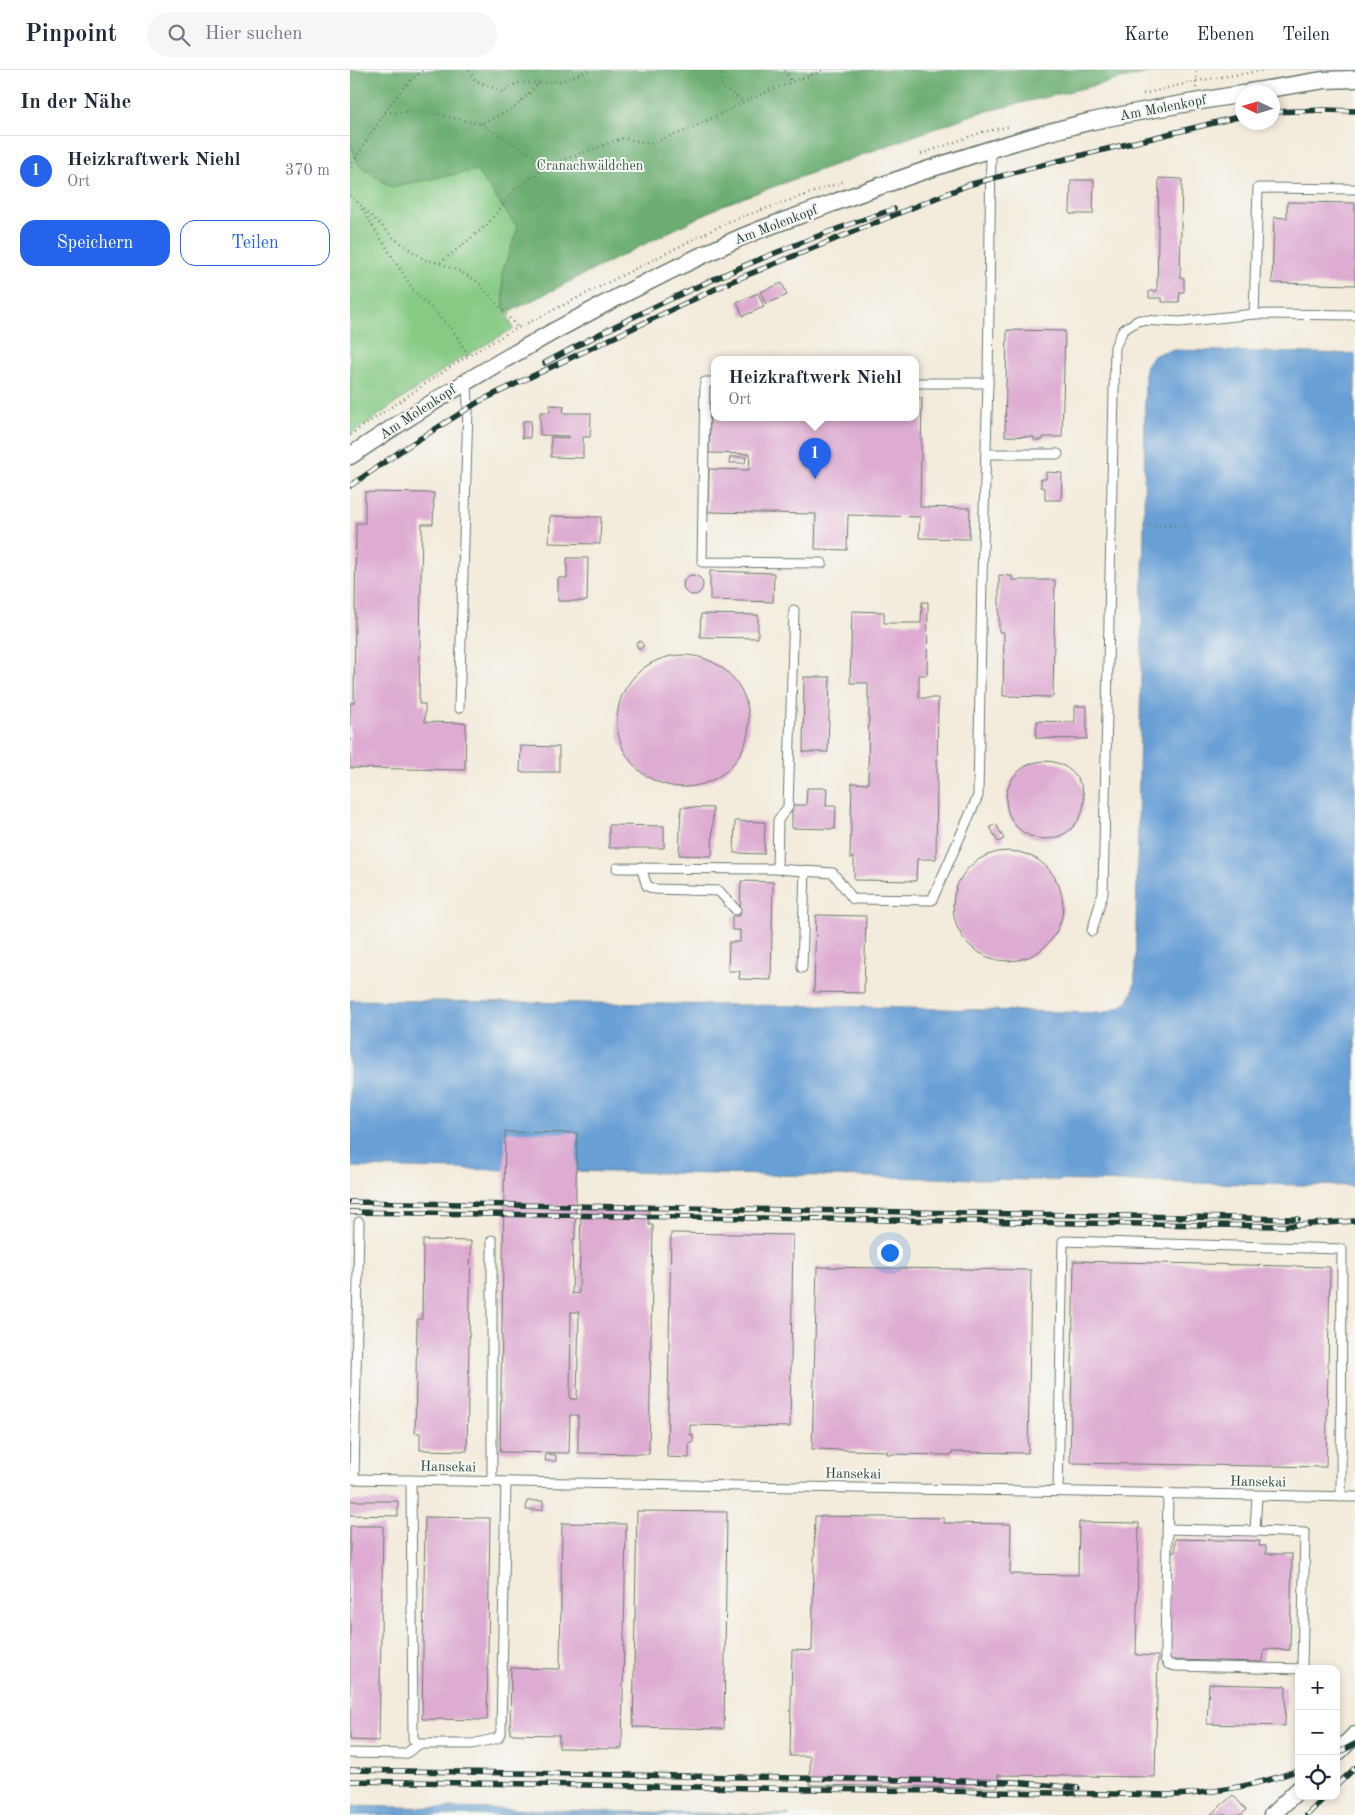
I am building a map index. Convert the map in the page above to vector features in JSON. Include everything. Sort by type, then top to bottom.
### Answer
[{"type":"street","points":[[1280,87],[1324,80],[1355,80]]},
{"type":"street","name":"Am Molenkopf","points":[[350,456],[467,380],[518,350],[618,296],[734,240],[856,195],[991,149],[1086,123],[1235,95]]},
{"type":"street","points":[[1340,1750],[1355,1735]]},
{"type":"street","points":[[1272,1815],[1295,1793]]},
{"type":"lane","points":[[617,868],[805,870],[833,873],[853,898],[932,900],[978,796],[988,383],[991,149]]},
{"type":"lane","points":[[1254,314],[1258,188],[1355,189]]},
{"type":"lane","points":[[1092,931],[1103,893],[1115,347],[1124,330],[1139,320],[1180,322],[1254,314],[1355,315]]},
{"type":"lane","points":[[459,708],[468,408],[467,380]]},
{"type":"lane","points":[[711,382],[705,382],[702,562],[822,563]]},
{"type":"lane","points":[[919,383],[988,383]]},
{"type":"lane","points":[[986,454],[1058,454]]},
{"type":"lane","points":[[777,869],[778,820],[788,807],[794,610]]},
{"type":"lane","points":[[641,867],[647,886],[656,889],[719,891],[736,910]]},
{"type":"lane","points":[[802,968],[805,870]]},
{"type":"lane","points":[[352,1479],[359,1222]]},
{"type":"lane","points":[[492,1240],[492,1481]]},
{"type":"lane","points":[[1058,1491],[1063,1241],[1342,1249],[1342,1497]]},
{"type":"lane","name":"Hansekai","points":[[352,1479],[1355,1497]]},
{"type":"lane","points":[[411,1480],[413,1739],[419,1744]]},
{"type":"lane","points":[[350,1753],[405,1754],[419,1744],[472,1744],[498,1738],[501,1731],[506,1482]]},
{"type":"lane","points":[[1167,1529],[1305,1533],[1302,1669],[1175,1666],[1168,1664],[1165,1659],[1165,1649],[1167,1529],[1168,1494]]},
{"type":"lane","points":[[1255,1531],[1257,1496]]},
{"type":"path","points":[[350,167],[398,93],[413,77],[424,70]]},
{"type":"path","points":[[469,70],[476,80],[502,92],[517,83],[539,84],[561,81],[590,70]]},
{"type":"path","points":[[722,70],[720,73],[722,87],[744,102]]},
{"type":"path","points":[[785,70],[792,83]]},
{"type":"path","points":[[440,263],[487,225],[516,188],[549,165],[623,138],[650,144],[690,129],[744,102],[824,70]]},
{"type":"path","points":[[1197,70],[1196,82],[1266,70]]},
{"type":"path","points":[[481,124],[514,108],[539,84]]},
{"type":"path","points":[[385,113],[423,111],[481,124],[549,165]]},
{"type":"path","points":[[350,195],[395,239],[425,260],[440,263],[478,282],[518,328]]},
{"type":"path","points":[[359,203],[414,291],[451,328],[468,356]]},
{"type":"path","points":[[1144,525],[1189,526]]},
{"type":"green space","name":"Cranachwäldchen","points":[[350,70],[1160,70],[975,114],[723,205],[507,313],[504,306],[502,273],[518,228],[476,170],[391,187],[359,165],[350,143]]},
{"type":"green space","points":[[350,143],[359,165],[391,187],[476,170],[518,228],[502,273],[504,306],[513,329],[455,362],[350,435]]},
{"type":"water","points":[[1173,350],[1355,354],[1355,1186],[350,1167],[350,1000],[823,1006],[1101,1013],[1122,1006],[1130,997],[1135,976],[1144,525],[1145,368],[1156,355]]},
{"type":"water","points":[[350,1806],[790,1815],[350,1815]]},
{"type":"building","points":[[1159,178],[1182,179],[1180,277],[1184,278],[1184,292],[1180,292],[1179,302],[1162,302],[1162,298],[1149,298],[1149,291],[1157,291]]},
{"type":"building","points":[[1071,180],[1094,180],[1093,214],[1070,214]]},
{"type":"building","points":[[1287,202],[1355,203],[1355,285],[1272,283],[1274,217],[1287,218]]},
{"type":"building","points":[[782,283],[787,295],[766,304],[760,292]]},
{"type":"building","points":[[758,293],[764,307],[743,316],[737,302]]},
{"type":"building","points":[[1007,330],[1065,331],[1062,437],[1043,437],[1043,440],[1034,440],[1034,437],[1005,436]]},
{"type":"building","points":[[919,398],[922,398],[920,507],[970,508],[969,539],[919,538],[920,517],[848,515],[847,550],[815,549],[816,514],[708,512],[709,469],[749,470],[750,454],[709,453],[710,416],[711,421],[919,421]]},
{"type":"building","points":[[550,405],[564,406],[563,413],[591,413],[590,437],[583,437],[583,458],[551,457],[551,437],[569,438],[569,436],[540,435],[540,412],[550,412]]},
{"type":"building","points":[[523,421],[531,421],[530,438],[522,438]]},
{"type":"building","points":[[730,457],[746,457],[745,463],[729,463]]},
{"type":"building","points":[[1046,472],[1062,473],[1061,500],[1045,500],[1045,488],[1041,487],[1041,479],[1046,479]]},
{"type":"building","points":[[365,492],[434,493],[433,524],[422,524],[419,704],[425,704],[425,722],[466,723],[465,770],[350,768],[350,703],[354,703],[356,523],[365,523]]},
{"type":"building","points":[[550,516],[601,517],[600,544],[549,543]]},
{"type":"building","points":[[567,558],[588,558],[587,601],[558,601],[558,578],[567,578]]},
{"type":"building","points":[[710,571],[774,573],[773,602],[710,600]]},
{"type":"building","points":[[693,575],[700,578],[703,585],[700,592],[693,595],[686,592],[683,585],[686,578]]},
{"type":"building","points":[[999,575],[1012,576],[1012,580],[1055,580],[1053,697],[1003,696],[1004,632],[999,632]]},
{"type":"building","points":[[922,602],[928,602],[927,675],[919,675],[919,698],[938,698],[936,859],[917,859],[916,881],[854,880],[854,858],[850,858],[852,783],[868,784],[869,698],[868,683],[850,683],[852,611],[884,612],[884,623],[921,623]]},
{"type":"building","points":[[701,614],[758,615],[758,638],[700,637]]},
{"type":"building","points":[[640,641],[644,646],[639,650],[636,644]]},
{"type":"building","points":[[683,655],[696,656],[708,660],[730,674],[744,696],[748,708],[748,734],[744,746],[730,768],[708,782],[696,786],[683,787],[670,786],[658,782],[636,768],[622,746],[618,734],[617,721],[618,708],[622,696],[636,674],[658,660],[670,656]]},
{"type":"building","points":[[804,677],[830,677],[828,752],[803,752]]},
{"type":"building","points":[[1075,706],[1087,706],[1087,739],[1036,738],[1037,721],[1075,722]]},
{"type":"building","points":[[521,746],[559,747],[559,772],[520,772]]},
{"type":"building","points":[[1045,761],[1060,764],[1073,772],[1081,785],[1084,800],[1081,815],[1073,828],[1060,836],[1045,839],[1030,836],[1017,828],[1009,815],[1006,800],[1009,785],[1017,772],[1030,764]]},
{"type":"building","points":[[807,788],[827,788],[826,806],[836,806],[835,829],[792,828],[792,805],[806,805]]},
{"type":"building","points":[[681,807],[713,808],[712,856],[679,855]]},
{"type":"building","points":[[735,821],[765,822],[764,854],[734,853]]},
{"type":"building","points":[[996,824],[1004,839],[998,842],[990,827]]},
{"type":"building","points":[[609,825],[664,826],[664,848],[609,848]]},
{"type":"building","points":[[1008,851],[1029,855],[1047,867],[1059,885],[1063,906],[1059,927],[1047,945],[1029,957],[1008,961],[987,957],[969,945],[957,927],[953,906],[957,885],[969,867],[987,855]]},
{"type":"building","points":[[741,881],[773,882],[771,980],[739,979],[740,971],[728,971],[729,942],[740,942],[740,930],[732,930],[732,916],[740,916]]},
{"type":"building","points":[[816,915],[866,916],[864,993],[814,992]]},
{"type":"building","points":[[505,1132],[577,1133],[572,1294],[579,1293],[581,1209],[649,1210],[649,1225],[653,1225],[649,1454],[578,1453],[578,1415],[570,1415],[569,1453],[500,1452]],"holes":[[[571,1312],[579,1312],[577,1399],[570,1399]]]},
{"type":"building","points":[[671,1233],[793,1235],[790,1427],[690,1425],[690,1435],[693,1434],[693,1443],[689,1443],[689,1458],[667,1457]]},
{"type":"building","points":[[423,1240],[471,1241],[467,1451],[420,1450],[420,1433],[415,1433],[417,1319],[422,1319]]},
{"type":"building","points":[[1074,1261],[1330,1267],[1326,1467],[1070,1463]]},
{"type":"building","points":[[817,1267],[1031,1270],[1028,1453],[952,1452],[952,1455],[887,1454],[887,1451],[812,1449]]},
{"type":"building","points":[[546,1454],[556,1455],[556,1461],[545,1461]]},
{"type":"building","points":[[350,1501],[398,1501],[398,1516],[350,1515]]},
{"type":"building","points":[[527,1501],[543,1501],[543,1510],[526,1510]]},
{"type":"building","points":[[637,1511],[727,1512],[724,1729],[633,1727]]},
{"type":"building","points":[[815,1516],[944,1518],[944,1523],[1011,1524],[1010,1574],[1078,1575],[1079,1522],[1139,1523],[1136,1655],[1158,1656],[1155,1777],[998,1775],[998,1788],[810,1785],[810,1756],[790,1756],[792,1650],[812,1651]]},
{"type":"building","points":[[425,1517],[490,1518],[487,1720],[422,1719]]},
{"type":"building","points":[[562,1523],[626,1524],[622,1749],[559,1748],[559,1735],[510,1734],[511,1668],[560,1669]]},
{"type":"building","points":[[350,1526],[383,1526],[379,1741],[350,1740]]},
{"type":"building","points":[[1175,1539],[1260,1541],[1259,1546],[1266,1546],[1266,1554],[1292,1554],[1290,1650],[1264,1649],[1263,1662],[1168,1660],[1170,1552],[1175,1552]]},
{"type":"building","points":[[1209,1684],[1286,1686],[1285,1726],[1207,1724]]},
{"type":"building","points":[[1233,1795],[1246,1810],[1241,1815],[1210,1815]]},
{"type":"railway","points":[[1280,112],[1355,111]]},
{"type":"railway","points":[[350,486],[405,448],[480,401],[730,282],[968,185],[1235,118]]},
{"type":"railway","points":[[545,363],[630,319],[716,278],[804,241],[894,209]]},
{"type":"railway","points":[[350,1202],[1298,1219]]},
{"type":"railway","points":[[350,1212],[1283,1226],[1355,1221]]},
{"type":"railway","points":[[1340,1752],[1355,1744]]},
{"type":"railway","points":[[1340,1782],[1355,1768]]},
{"type":"railway","points":[[350,1770],[1014,1782],[1078,1788]]},
{"type":"railway","points":[[350,1781],[1175,1795],[1238,1787],[1295,1771]]},
{"type":"railway","points":[[1307,1815],[1322,1800]]},
{"type":"place","name":"Heizkraftwerk Niehl","points":[[815,479]]}]
